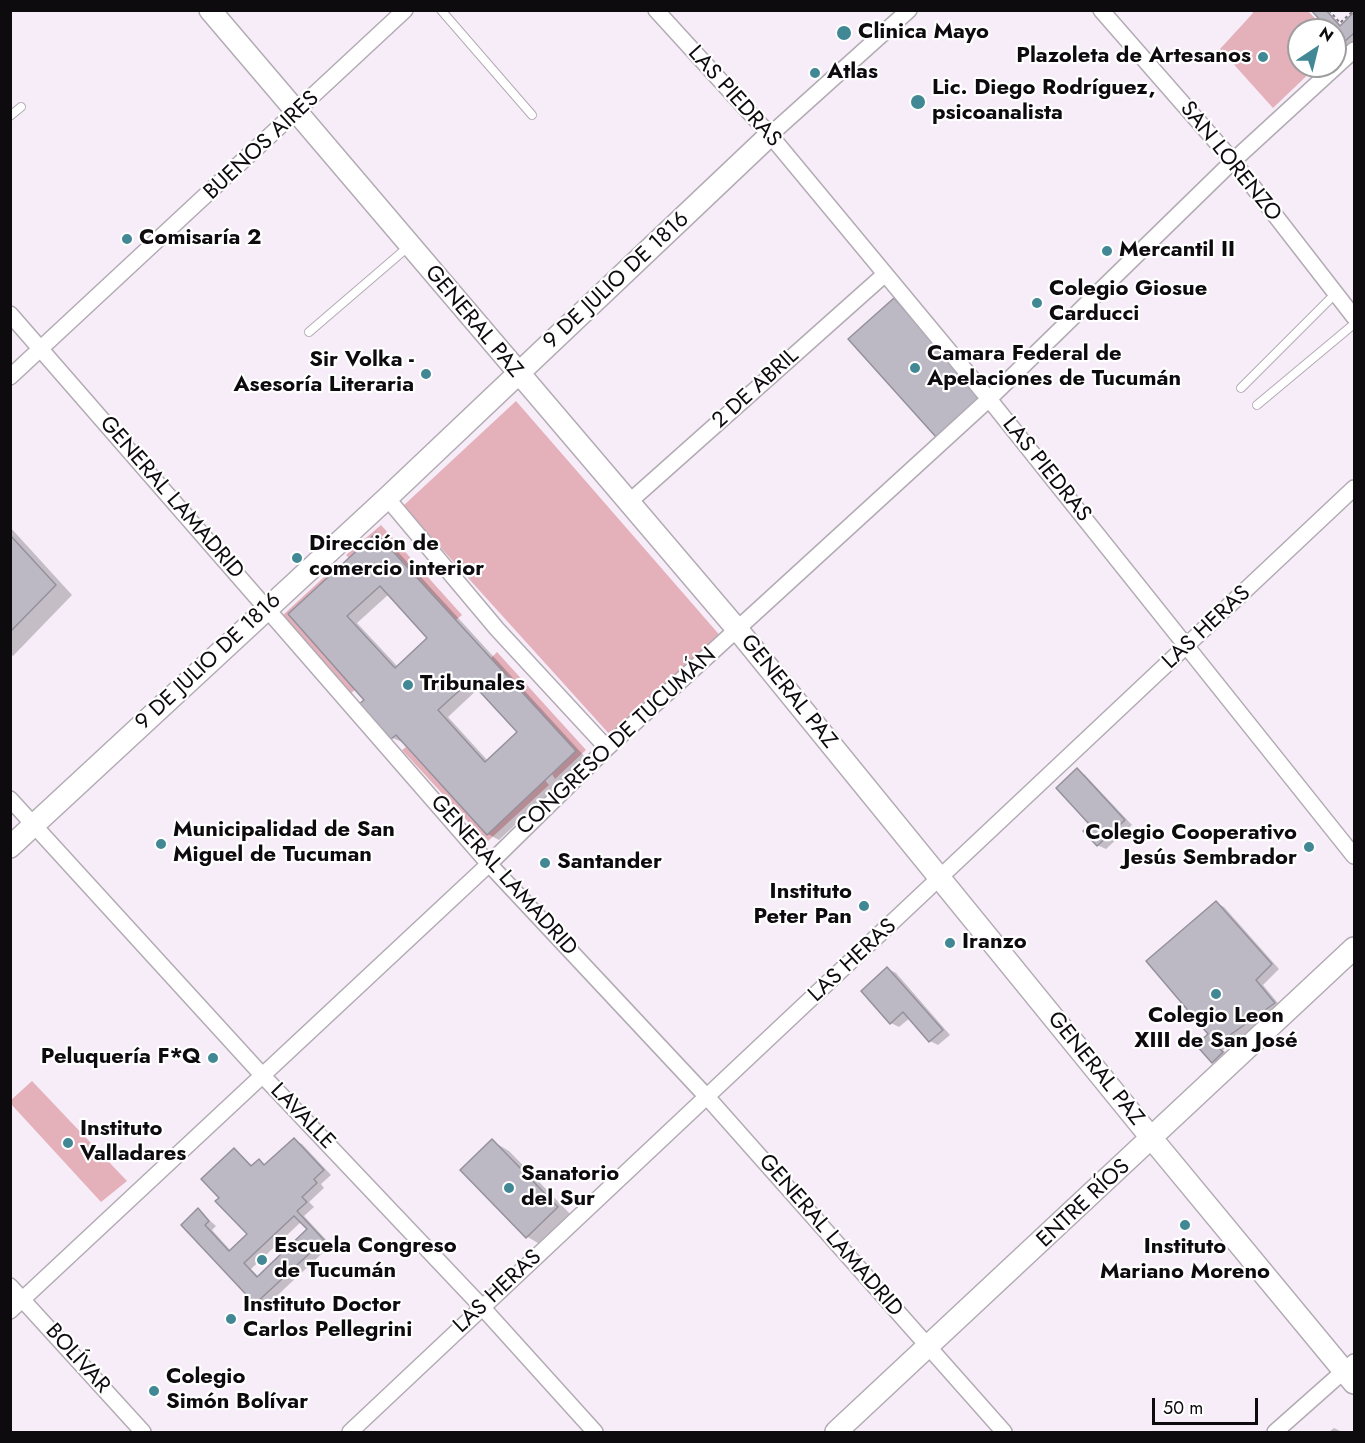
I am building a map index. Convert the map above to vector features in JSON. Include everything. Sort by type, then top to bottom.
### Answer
[{"type":"street","name":"GENERAL PAZ","points":[[210,10],[518,375],[737,629],[1153,1140],[1351,1372]]},
{"type":"street","name":"BUENOS AIRES","points":[[10,377],[297,113],[405,10]]},
{"type":"street","name":"LAS PIEDRAS","points":[[656,10],[770,135],[988,399],[1354,856]]},
{"type":"street","name":"9 DE JULIO DE 1816","points":[[10,847],[387,498],[770,135],[909,10]]},
{"type":"street","name":"SAN LORENZO","points":[[1101,10],[1233,162],[1354,317]]},
{"type":"street","name":"CONGRESO DE TUCUMÁN","points":[[10,1311],[489,864],[607,748],[988,399],[1233,162],[1354,50]]},
{"type":"street","name":"2 DE ABRIL","points":[[628,503],[884,275]]},
{"type":"street","name":"GENERAL LAMADRID","points":[[10,314],[489,864],[708,1098],[1004,1432]]},
{"type":"street","name":"LAS HERAS","points":[[350,1432],[482,1306],[708,1098],[1354,488]]},
{"type":"street","points":[[387,498],[497,629],[607,748]]},
{"type":"street","name":"LAVALLE","points":[[10,799],[263,1076],[482,1306],[595,1432]]},
{"type":"street","name":"ENTRE RÍOS","points":[[837,1432],[1153,1140],[1354,948]]},
{"type":"street","name":"BOLÍVAR","points":[[10,1286],[143,1432]]},
{"type":"street","points":[[1275,1432],[1351,1372]]},
{"type":"lane","points":[[441,10],[532,115]]},
{"type":"lane","points":[[10,116],[21,107]]},
{"type":"lane","points":[[309,332],[409,246]]},
{"type":"lane","points":[[1241,388],[1335,294]]},
{"type":"lane","points":[[1257,405],[1354,324]]},
{"type":"path","points":[[1329,10],[1340,22],[1354,11]]},
{"type":"shaded area","name":"Plazoleta de Artesanos","points":[[1252,11],[1308,11],[1315,18],[1287,18],[1287,78],[1304,78],[1273,108],[1220,49],[1253,13]]},
{"type":"shaded area","points":[[516,401],[723,639],[611,736],[403,506]]},
{"type":"shaded area","points":[[381,525],[462,615],[456,620],[377,533],[349,558],[346,555]]},
{"type":"shaded area","points":[[335,567],[355,690],[351,693],[283,615]]},
{"type":"shaded area","points":[[497,652],[586,750],[555,779],[552,774],[576,751],[491,658]]},
{"type":"shaded area","points":[[406,747],[487,835],[545,780],[549,785],[487,842],[402,750]]},
{"type":"shaded area","name":"Instituto Valladares","points":[[32,1081],[127,1181],[101,1202],[11,1104],[11,1100]]},
{"type":"building","points":[[1311,10],[1326,10],[1333,18],[1318,18]]},
{"type":"building","points":[[1354,12],[1354,33],[1347,39],[1347,19]]},
{"type":"building","name":"Camara Federal de Apelaciones de Tucumán","points":[[894,298],[982,396],[936,437],[848,339]]},
{"type":"building","name":"Tribunales","points":[[376,533],[576,751],[487,835],[396,735],[391,739],[359,704],[364,700],[288,614]],"holes":[[[380,586],[427,638],[395,668],[347,616]],[[470,681],[517,732],[485,762],[438,710]]]},
{"type":"building","points":[[10,535],[56,585],[10,632]]},
{"type":"building","points":[[1077,768],[1125,820],[1097,846],[1083,831],[1090,825],[1056,788]]},
{"type":"building","points":[[1216,901],[1272,964],[1256,980],[1275,1003],[1216,1045],[1223,1052],[1212,1063],[1196,1045],[1208,1034],[1146,961]]},
{"type":"building","points":[[887,967],[943,1030],[929,1042],[903,1012],[890,1024],[861,991]]},
{"type":"building","points":[[294,1138],[324,1170],[314,1179],[317,1183],[302,1197],[307,1202],[297,1211],[324,1240],[255,1304],[181,1225],[198,1208],[209,1221],[205,1225],[229,1251],[247,1234],[215,1201],[219,1198],[201,1179],[234,1148],[251,1166],[259,1159],[264,1165]],"holes":[[[294,1216],[307,1229],[257,1277],[244,1263]]]},
{"type":"building","name":"Sanatorio del Sur","points":[[492,1139],[558,1207],[526,1238],[460,1170]]},
{"type":"place","name":"Clinica Mayo","points":[[844,33]]},
{"type":"place","name":"Plazoleta de Artesanos","points":[[1263,57]]},
{"type":"place","name":"Atlas","points":[[815,73]]},
{"type":"place","name":"Lic. Diego Rodríguez, psicoanalista","points":[[918,102]]},
{"type":"place","name":"Comisaría 2","points":[[127,239]]},
{"type":"place","name":"Mercantil II","points":[[1107,251]]},
{"type":"place","name":"Colegio Giosue Carducci","points":[[1037,303]]},
{"type":"place","name":"Camara Federal de Apelaciones de Tucumán","points":[[915,368]]},
{"type":"place","name":"Sir Volka - Asesoría Literaria","points":[[426,374]]},
{"type":"place","name":"Dirección de comercio interior","points":[[297,558]]},
{"type":"place","name":"Tribunales","points":[[408,685]]},
{"type":"place","name":"Municipalidad de San Miguel de Tucuman","points":[[161,844]]},
{"type":"place","name":"Colegio Cooperativo Jesús Sembrador","points":[[1309,847]]},
{"type":"place","name":"Santander","points":[[545,863]]},
{"type":"place","name":"Instituto Peter Pan","points":[[864,906]]},
{"type":"place","name":"Iranzo","points":[[950,943]]},
{"type":"place","name":"Colegio Leon XIII de San José","points":[[1216,994]]},
{"type":"place","name":"Peluquería F*Q","points":[[213,1058]]},
{"type":"place","name":"Instituto Valladares","points":[[68,1143]]},
{"type":"place","name":"Sanatorio del Sur","points":[[509,1188]]},
{"type":"place","name":"Instituto Mariano Moreno","points":[[1185,1225]]},
{"type":"place","name":"Escuela Congreso de Tucumán","points":[[262,1260]]},
{"type":"place","name":"Instituto Doctor Carlos Pellegrini","points":[[231,1319]]},
{"type":"place","name":"Colegio Simón Bolívar","points":[[154,1391]]}]
